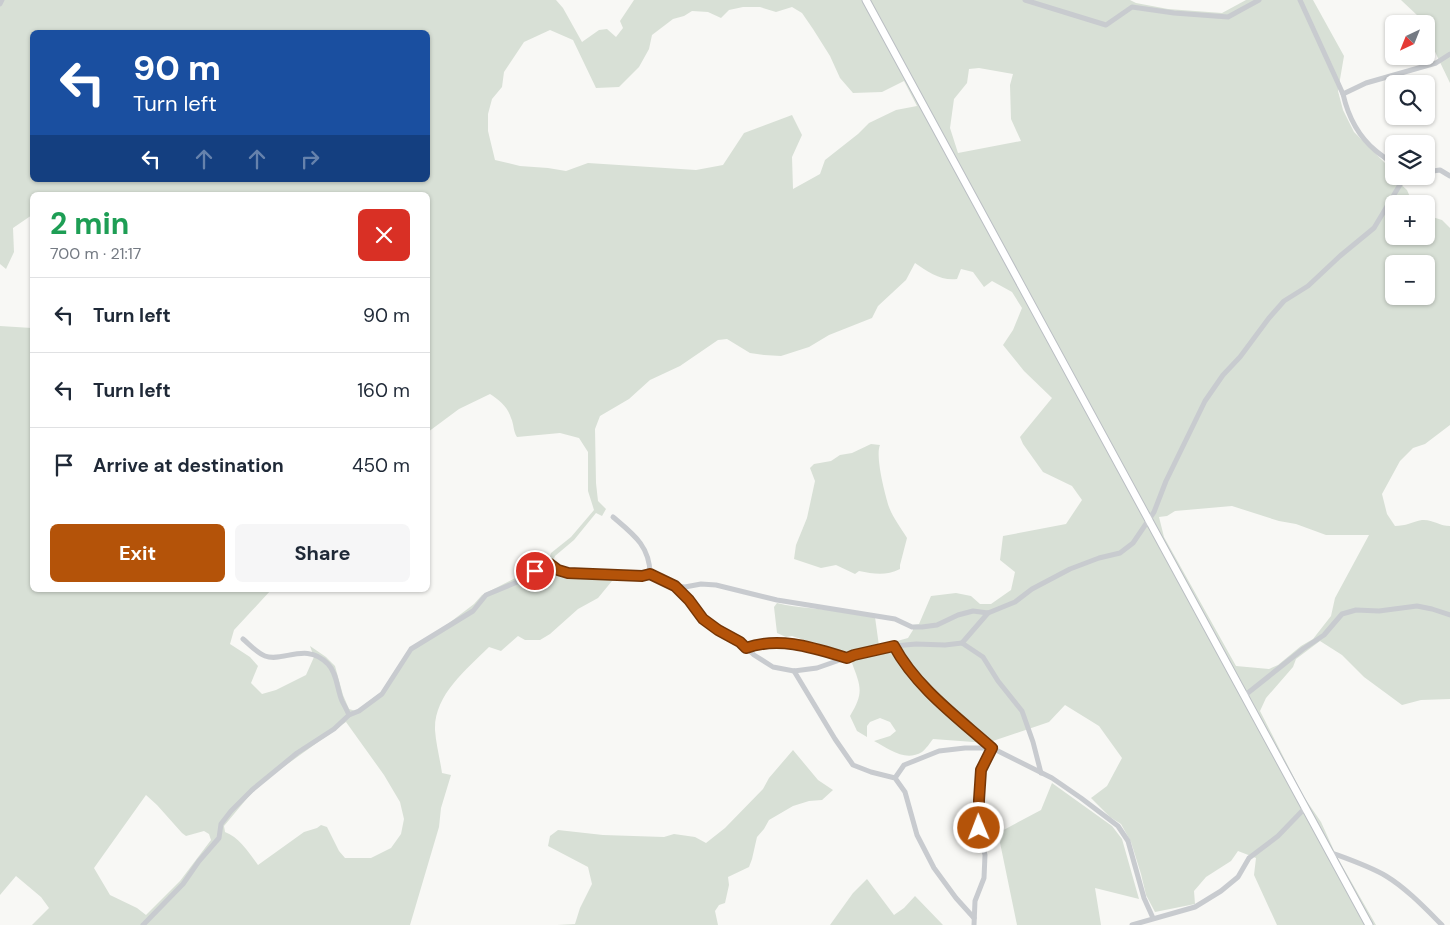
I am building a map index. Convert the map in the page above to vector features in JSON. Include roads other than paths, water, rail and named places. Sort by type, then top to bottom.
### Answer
[{"type":"street","points":[[0,4],[2,0]]},
{"type":"street","points":[[866,0],[1150,520],[1368,925]]},
{"type":"street","points":[[1025,0],[1106,24],[1132,7],[1174,13],[1228,17],[1259,0]]},
{"type":"street","points":[[1300,0],[1343,94],[1346,109],[1360,134],[1385,158]]},
{"type":"street","points":[[1343,94],[1366,83],[1436,62],[1450,54]]},
{"type":"street","points":[[1435,171],[1440,170],[1450,176]]},
{"type":"street","points":[[962,643],[988,613],[1015,602],[1032,589],[1070,569],[1120,553],[1133,543],[1150,520],[1166,481],[1205,401],[1223,374],[1240,357],[1284,301],[1308,286],[1374,228],[1399,185]]},
{"type":"street","points":[[613,517],[637,537],[648,559],[650,574]]},
{"type":"street","points":[[143,925],[182,884],[198,861],[219,838],[221,824],[252,790],[297,753],[334,729],[349,715],[359,711],[382,694],[411,649],[473,612],[486,595],[522,580],[550,564],[558,570],[568,573],[642,576],[650,574],[675,586],[689,600],[703,619],[740,642],[754,655],[773,667],[794,671],[817,668],[854,655],[894,646],[962,643],[983,657],[1022,712],[1034,742],[1041,773]]},
{"type":"street","points":[[675,586],[716,585],[776,600],[894,619],[912,627],[937,625],[958,615],[973,611],[988,613]]},
{"type":"street","points":[[1244,696],[1302,649],[1324,635],[1342,614],[1356,610],[1379,611],[1417,606],[1450,615]]},
{"type":"street","points":[[242,639],[265,656],[281,656],[301,652],[319,657],[329,665],[335,675],[342,701],[349,715]]},
{"type":"street","points":[[746,648],[757,644],[786,643],[847,658]]},
{"type":"street","points":[[894,646],[904,665],[930,692],[992,748],[1041,773],[1081,798],[1118,826],[1128,842],[1144,898],[1153,918]]},
{"type":"street","points":[[794,671],[853,765],[870,772],[895,778],[906,792],[917,835],[934,868],[956,898],[974,918]]},
{"type":"street","points":[[895,778],[904,765],[938,751],[992,748]]},
{"type":"street","points":[[974,925],[975,901],[984,878],[985,856],[979,828],[981,770],[992,748]]},
{"type":"street","points":[[1132,925],[1195,907],[1221,891],[1238,876],[1249,858],[1278,836],[1305,808]]},
{"type":"street","points":[[1328,852],[1355,861],[1387,877],[1425,908],[1442,925]]}]
